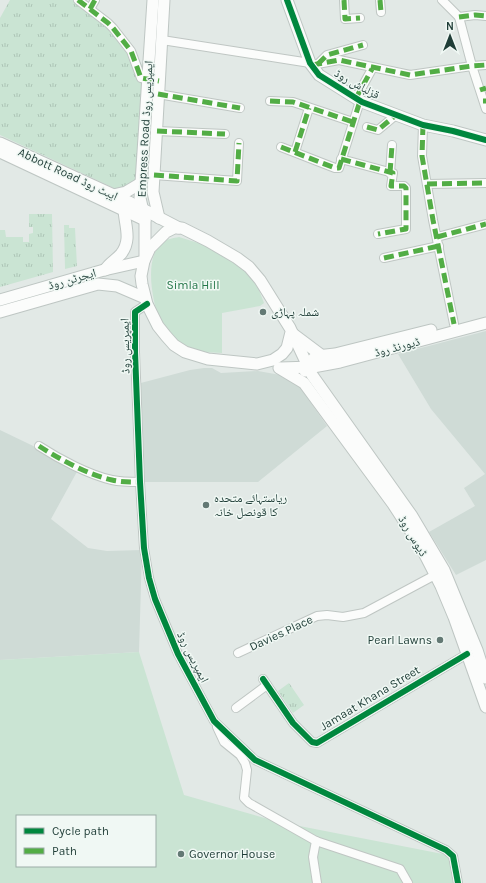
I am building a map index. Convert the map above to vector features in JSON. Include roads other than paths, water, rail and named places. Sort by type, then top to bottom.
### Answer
[{"type":"main road","name":"Empress Road ایمپریس روڈ","points":[[153,0],[153,81],[158,94],[153,192],[159,218]]},
{"type":"main road","name":"Empress Road ایمپریس روڈ","points":[[144,259],[137,210],[153,81],[162,40],[164,0]]},
{"type":"main road","name":"قزلباش روڈ","points":[[287,0],[313,64],[319,75],[358,99],[396,115],[423,125],[454,131],[486,140]]},
{"type":"main road","name":"Abbott Road ایبٹ روڈ","points":[[0,143],[113,194],[137,210]]},
{"type":"main road","name":"Abbott Road ایبٹ روڈ","points":[[0,152],[159,218],[179,228]]},
{"type":"main road","points":[[113,194],[126,192],[141,183]]},
{"type":"main road","points":[[104,270],[109,263],[122,253],[126,245],[128,231],[132,225],[137,210]]},
{"type":"main road","points":[[291,332],[287,348],[282,354],[273,360],[257,364],[208,359],[185,352],[174,345],[158,326],[146,301],[141,276],[144,259],[150,248],[162,234],[169,230],[179,228],[208,241],[249,267],[270,294],[291,332],[321,355],[314,358],[308,367],[304,375],[304,384]]},
{"type":"main road","name":"ایجرٹن روڈ","points":[[0,300],[144,259]]},
{"type":"main road","points":[[0,312],[98,284],[117,286],[146,301]]},
{"type":"main road","name":"ڈیورنڈ روڈ","points":[[321,355],[335,354],[486,316]]},
{"type":"main road","name":"ڈیورنڈ روڈ","points":[[257,364],[279,368],[308,367],[340,362],[486,323]]},
{"type":"main road","name":"ڈیوس روڈ","points":[[291,332],[308,367],[418,526],[444,570],[477,650],[486,678]]},
{"type":"main road","name":"ڈیوس روڈ","points":[[279,368],[304,384],[394,504],[421,548],[454,617],[477,650],[486,707]]},
{"type":"street","points":[[78,0],[113,28],[130,51],[141,78],[153,81]]},
{"type":"street","points":[[90,9],[95,0]]},
{"type":"street","points":[[344,0],[345,19],[360,18]]},
{"type":"street","points":[[380,0],[380,12]]},
{"type":"street","points":[[442,0],[459,17],[472,66],[483,89],[485,104]]},
{"type":"street","points":[[459,17],[475,15],[486,16]]},
{"type":"street","points":[[162,40],[313,64],[339,60],[410,75],[486,65]]},
{"type":"street","points":[[313,64],[327,55],[363,45]]},
{"type":"street","points":[[281,147],[338,168],[354,122],[358,99],[372,69]]},
{"type":"street","points":[[158,94],[240,108]]},
{"type":"street","points":[[270,100],[293,102],[354,122]]},
{"type":"street","points":[[295,152],[309,108]]},
{"type":"street","points":[[367,127],[378,130],[396,115]]},
{"type":"street","points":[[423,125],[422,156],[454,324]]},
{"type":"street","points":[[156,131],[225,134]]},
{"type":"street","points":[[154,175],[237,181],[239,142]]},
{"type":"street","points":[[390,173],[392,145]]},
{"type":"street","points":[[341,159],[393,173],[391,186],[404,186],[406,188],[406,229],[378,234]]},
{"type":"street","points":[[427,184],[486,183]]},
{"type":"street","points":[[437,237],[486,224]]},
{"type":"street","points":[[384,258],[439,246]]},
{"type":"street","name":"ایمپریس روڈ","points":[[146,301],[135,312],[135,352],[144,548],[153,593],[178,654],[214,720],[254,760],[446,850],[453,856],[458,883]]},
{"type":"street","points":[[39,446],[66,462],[103,478],[120,482],[140,482]]},
{"type":"street","name":"Davies Place","points":[[238,653],[317,616],[342,616],[364,613],[435,575]]},
{"type":"street","name":"Jamaat Khana Street","points":[[236,708],[265,682],[293,723],[312,742],[317,743],[477,650]]},
{"type":"street","points":[[214,720],[224,742],[240,755],[245,763],[247,770],[244,798],[249,803],[316,841],[400,869],[408,883]]},
{"type":"street","points":[[316,841],[313,857],[317,883]]},
{"type":"place","name":"شملہ پہاڑی","points":[[263,312]]},
{"type":"place","name":"ریاستہائے متحدہ کا قونصل خانہ","points":[[206,505]]},
{"type":"place","name":"Pearl Lawns","points":[[440,640]]},
{"type":"place","name":"Governor House","points":[[181,854]]},
{"type":"park label","name":"Simla Hill","points":[[193,285]]}]
